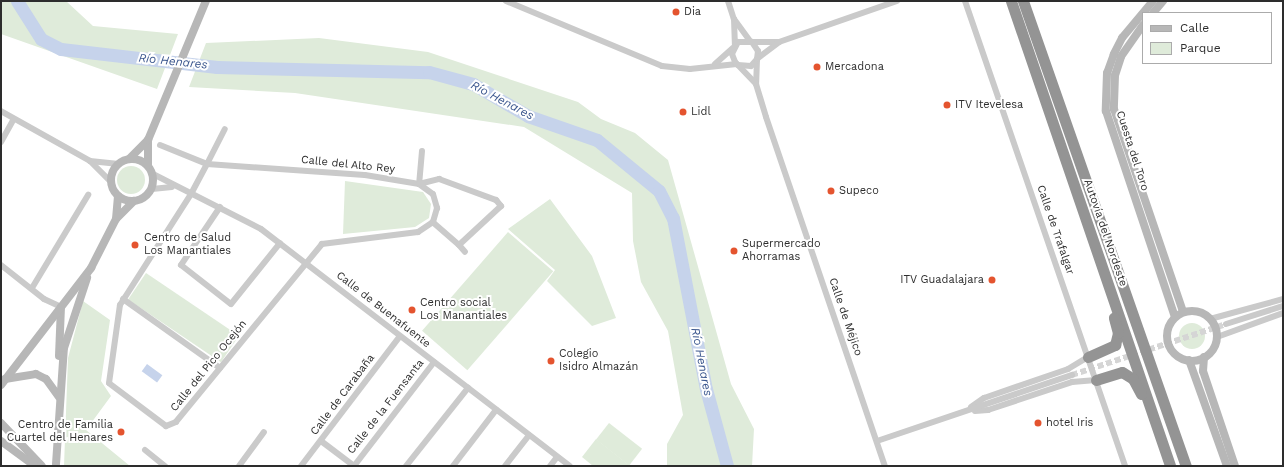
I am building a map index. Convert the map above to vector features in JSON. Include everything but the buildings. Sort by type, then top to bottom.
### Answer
[{"type":"highway","name":"Autovía del Nordeste","points":[[1011,1],[1170,466]]},
{"type":"highway","name":"Autovía del Nordeste","points":[[1023,1],[1186,466]]},
{"type":"highway","points":[[1029,1],[1040,49]]},
{"type":"highway","points":[[1028,53],[1042,109],[1116,326],[1115,345],[1088,357]]},
{"type":"highway","points":[[1096,380],[1117,372],[1129,375],[1163,446]]},
{"type":"street","points":[[90,160],[119,164],[129,159],[148,140],[206,1]]},
{"type":"street","points":[[506,1],[662,66],[690,70],[715,64],[738,64],[747,67],[778,42]]},
{"type":"street","points":[[728,1],[734,19],[733,58],[738,64]]},
{"type":"street","points":[[715,64],[742,40],[778,42],[897,1]]},
{"type":"street","name":"Calle de Trafalgar","points":[[965,1],[1125,466]]},
{"type":"street","name":"Cuesta del Toro","points":[[1144,12],[1153,1]]},
{"type":"street","points":[[1154,12],[1163,1]]},
{"type":"street","name":"Cuesta del Toro","points":[[1142,14],[1122,38],[1107,73],[1105,92],[1106,111],[1175,317]]},
{"type":"street","points":[[734,19],[757,47],[758,59]]},
{"type":"street","points":[[1142,26],[1128,42],[1119,63],[1115,75],[1114,109],[1183,312]]},
{"type":"street","name":"Calle de Méjico","points":[[756,84],[758,59]]},
{"type":"street","name":"Calle de Méjico","points":[[738,64],[756,84],[885,466]]},
{"type":"street","points":[[1,111],[90,160],[111,182],[118,196],[116,218]]},
{"type":"street","points":[[1,142],[14,118]]},
{"type":"street","name":"Calle del Pico Ocejón","points":[[225,128],[191,194],[123,299],[110,383],[161,423],[175,423],[306,263]]},
{"type":"street","points":[[59,397],[68,333],[91,268],[116,218],[134,201],[146,196],[152,189],[153,174],[148,166],[148,140]]},
{"type":"street","name":"Calle del Alto Rey","points":[[160,145],[207,164],[365,175],[419,184]]},
{"type":"street","points":[[419,184],[422,151]]},
{"type":"street","points":[[129,159],[148,166]]},
{"type":"street","points":[[111,182],[119,164]]},
{"type":"street","name":"Calle de Buenafuente","points":[[153,174],[172,186],[220,207],[280,243],[570,466]]},
{"type":"street","points":[[419,184],[439,179],[499,202],[500,209],[459,244]]},
{"type":"street","points":[[306,263],[325,243],[418,232],[433,222],[436,202],[429,189],[419,184]]},
{"type":"street","points":[[152,189],[172,186]]},
{"type":"street","points":[[32,288],[88,196]]},
{"type":"street","points":[[118,196],[134,201]]},
{"type":"street","points":[[220,207],[181,265],[231,304],[280,243]]},
{"type":"street","points":[[433,222],[459,244],[466,252]]},
{"type":"street","points":[[1,265],[60,307]]},
{"type":"street","points":[[2,383],[91,268]]},
{"type":"street","points":[[123,299],[220,368]]},
{"type":"street","points":[[1210,319],[1283,299]]},
{"type":"street","points":[[1226,324],[1283,306]]},
{"type":"street","points":[[56,464],[59,397],[60,307]]},
{"type":"street","points":[[1217,337],[1210,319],[1198,312],[1183,312],[1175,317],[1168,331],[1170,347],[1189,360],[1227,466]]},
{"type":"street","points":[[1235,466],[1203,371],[1204,357],[1217,337],[1283,313]]},
{"type":"street","name":"Calle de Carabaña","points":[[301,466],[400,336]]},
{"type":"street","points":[[965,412],[984,398],[1068,369],[1088,357]]},
{"type":"street","points":[[1189,360],[1204,357]]},
{"type":"street","name":"Calle de la Fuensanta","points":[[354,466],[380,430],[434,362]]},
{"type":"street","points":[[2,383],[36,374],[46,380],[59,397]]},
{"type":"street","points":[[877,441],[1072,375]]},
{"type":"street","points":[[965,412],[988,410],[1072,382],[1096,380]]},
{"type":"street","points":[[406,466],[468,388]]},
{"type":"street","points":[[453,466],[496,410]]},
{"type":"street","points":[[1,423],[42,466]]},
{"type":"street","points":[[239,466],[264,432]]},
{"type":"street","points":[[505,466],[529,435]]},
{"type":"street","points":[[321,440],[354,466]]},
{"type":"street","points":[[1,441],[35,466]]},
{"type":"street","points":[[145,450],[165,466]]},
{"type":"street","points":[[550,466],[557,457]]},
{"type":"green space","points":[[1,1],[66,1],[93,26],[178,34],[157,89],[1,34]]},
{"type":"green space","points":[[319,38],[428,52],[578,102],[601,119],[635,133],[668,160],[731,384],[754,429],[752,466],[667,466],[667,444],[683,415],[668,331],[641,282],[633,241],[632,193],[524,127],[295,93],[189,87],[206,43]]},
{"type":"green space","points":[[131,166],[141,170],[145,180],[141,190],[131,194],[121,190],[117,180],[121,170]]},
{"type":"green space","points":[[345,181],[423,192],[431,204],[429,218],[415,227],[343,234]]},
{"type":"green space","points":[[550,199],[592,256],[616,318],[592,326],[547,281],[555,270],[508,229]]},
{"type":"green space","points":[[508,232],[553,271],[467,370],[422,331]]},
{"type":"green space","points":[[146,273],[239,336],[221,362],[128,300]]},
{"type":"green space","points":[[83,301],[110,320],[101,381],[111,396],[86,430],[130,466],[64,466],[68,358]]},
{"type":"green space","points":[[1192,323],[1201,327],[1205,336],[1201,345],[1192,349],[1183,345],[1179,336],[1183,327]]},
{"type":"green space","points":[[609,423],[642,449],[629,465],[596,440]]},
{"type":"green space","points":[[596,439],[629,465],[593,466],[582,457]]},
{"type":"water","points":[[147,364],[162,375],[157,382],[142,371]]},
{"type":"waterway","name":"Río Henares","points":[[17,1],[41,39],[61,49],[217,67],[429,72],[473,84],[528,116],[597,140],[659,191],[673,218],[706,389],[727,466]]},
{"type":"tunnel","points":[[1072,375],[1226,324]]},
{"type":"place","name":"Dia","points":[[676,12]]},
{"type":"place","name":"Mercadona","points":[[817,67]]},
{"type":"place","name":"ITV Itevelesa","points":[[947,105]]},
{"type":"place","name":"Lidl","points":[[683,112]]},
{"type":"place","name":"Supeco","points":[[831,191]]},
{"type":"place","name":"Centro de Salud Los Manantiales","points":[[135,245]]},
{"type":"place","name":"Supermercado Ahorramas","points":[[734,251]]},
{"type":"place","name":"ITV Guadalajara","points":[[992,280]]},
{"type":"place","name":"Centro social Los Manantiales","points":[[412,310]]},
{"type":"place","name":"Colegio Isidro Almazán","points":[[551,361]]},
{"type":"place","name":"hotel Iris","points":[[1038,423]]},
{"type":"place","name":"Centro de Familia Cuartel del Henares","points":[[121,432]]}]
